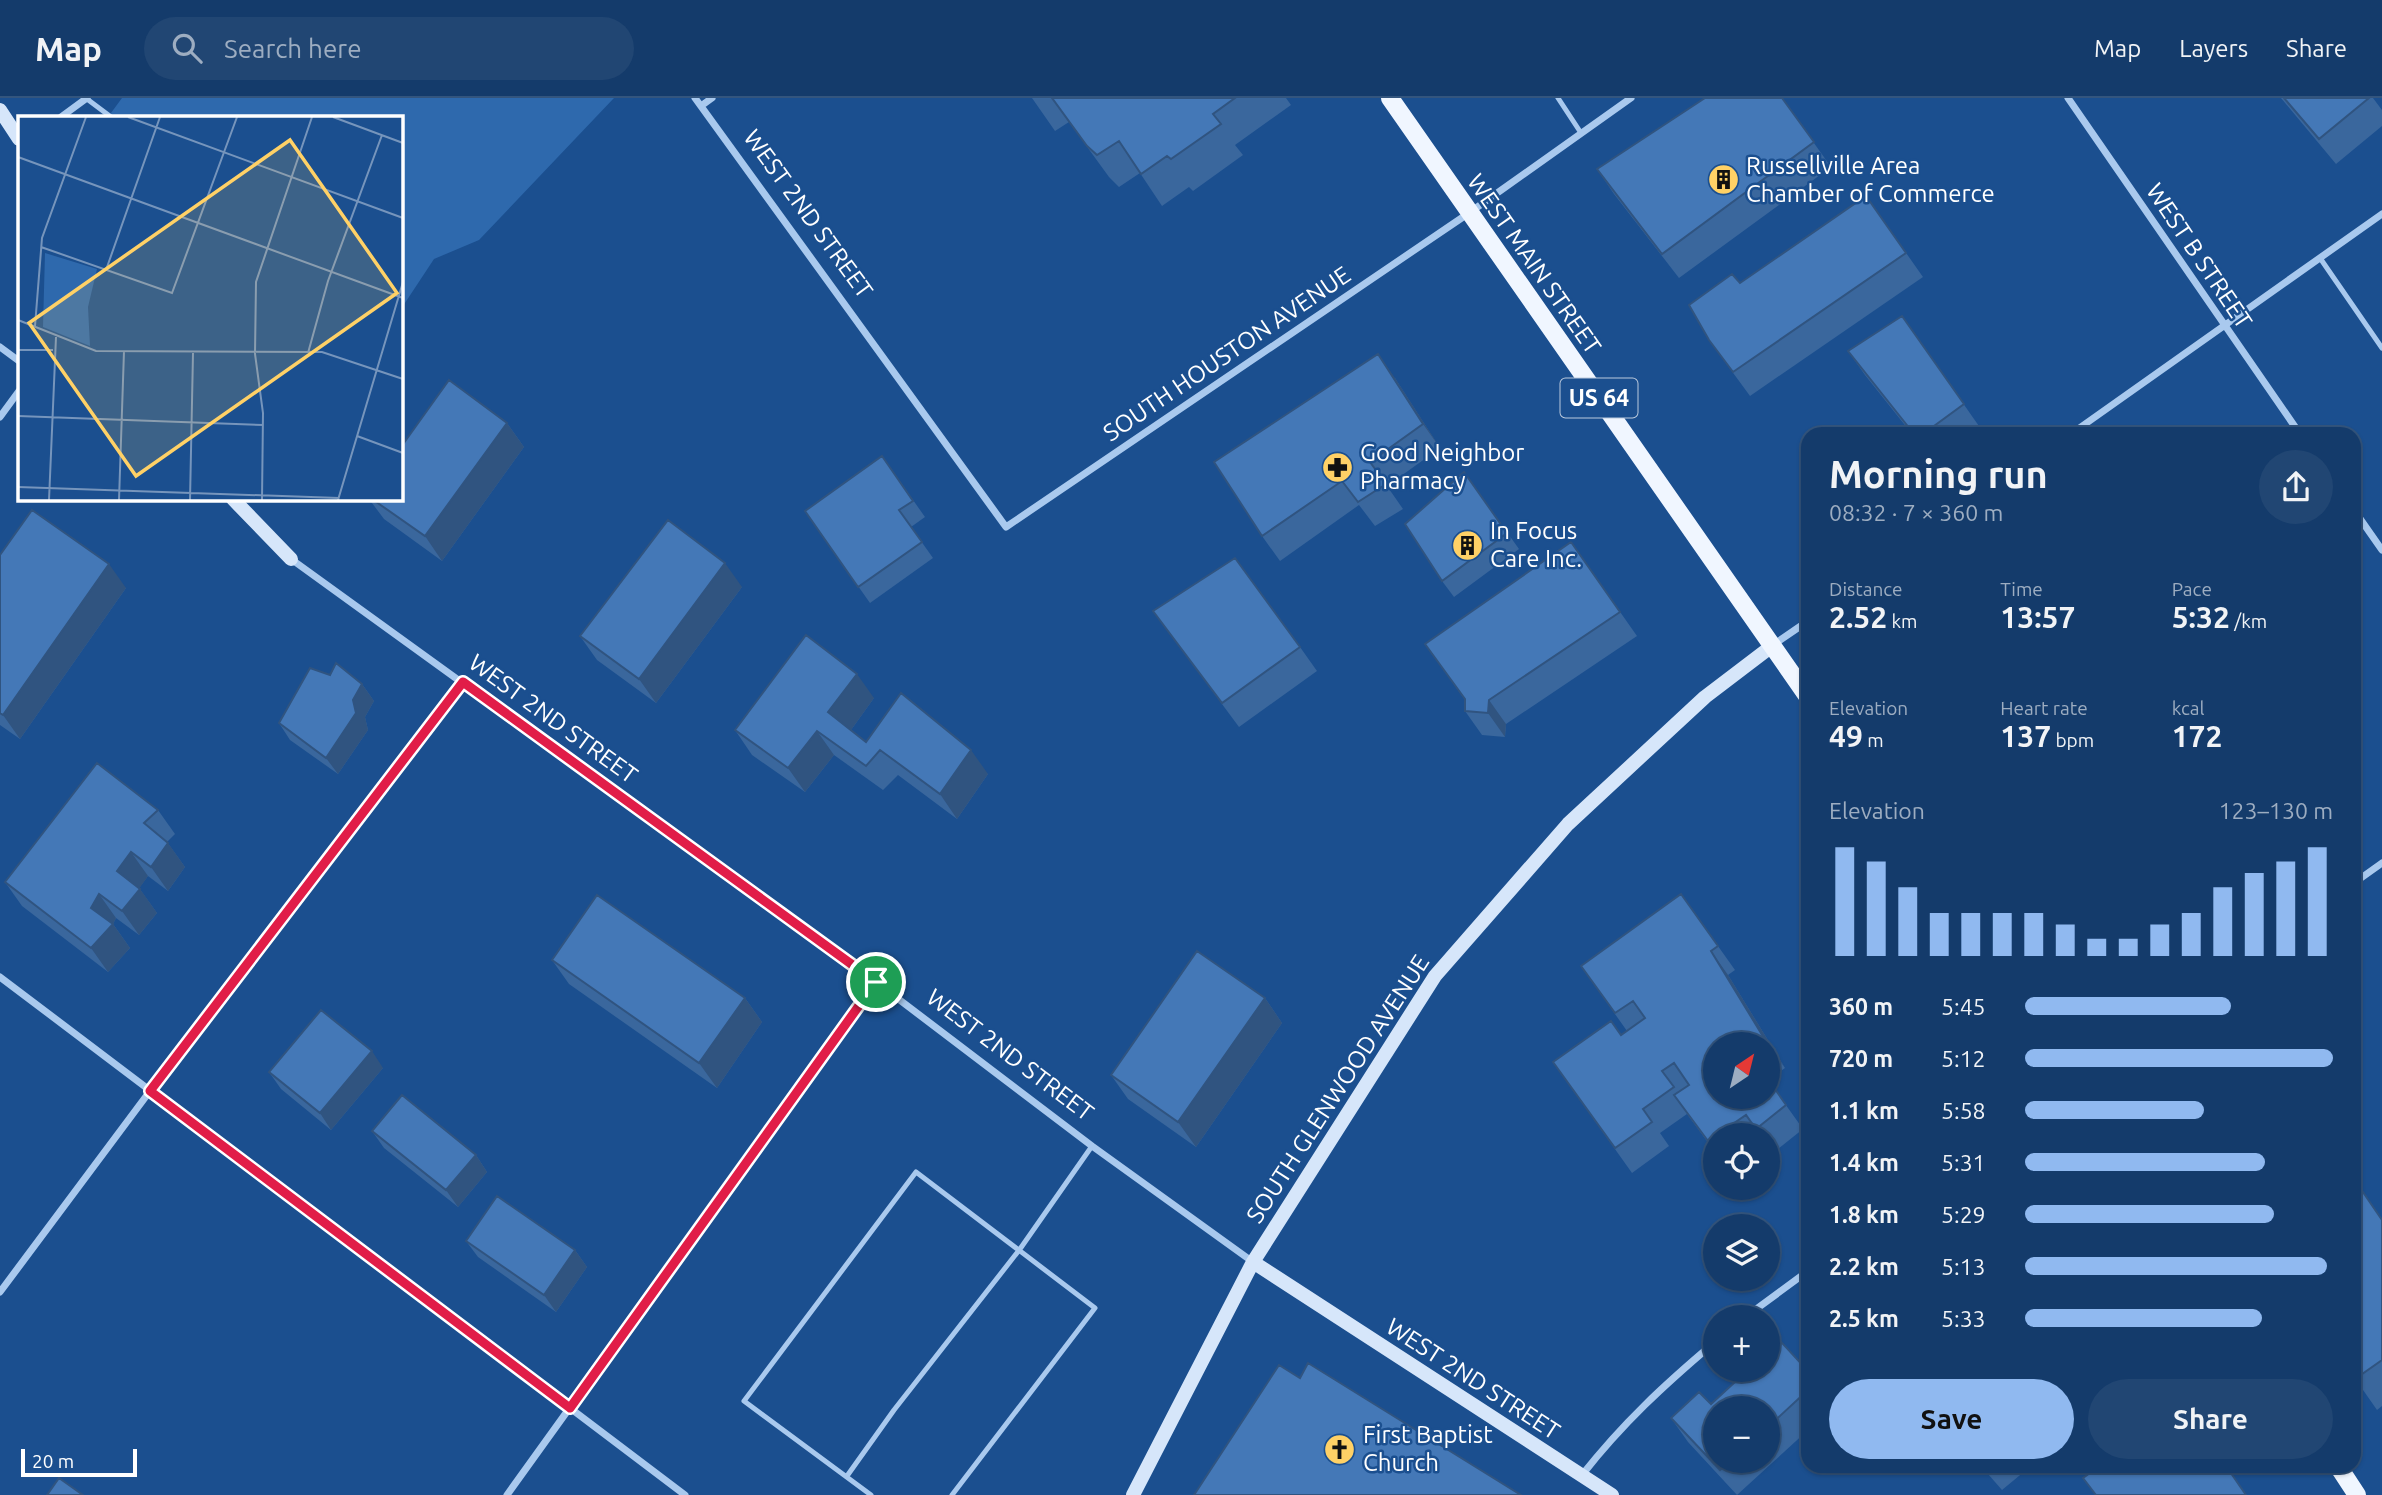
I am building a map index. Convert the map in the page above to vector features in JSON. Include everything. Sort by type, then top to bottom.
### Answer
[{"type":"main road","name":"WEST MAIN STREET","points":[[1390,98],[1801,687]]},
{"type":"main road","points":[[2343,1473],[2357,1495]]},
{"type":"street","name":"WEST 2ND STREET","points":[[695,98],[1006,527]]},
{"type":"street","points":[[701,106],[712,98]]},
{"type":"street","name":"SOUTH HOUSTON AVENUE","points":[[1006,527],[1469,213],[1631,98]]},
{"type":"street","name":"WEST B STREET","points":[[2068,98],[2295,427]]},
{"type":"street","points":[[62,116],[87,99]]},
{"type":"street","points":[[0,110],[18,137]]},
{"type":"street","points":[[2081,427],[2382,214]]},
{"type":"street","points":[[0,347],[18,360]]},
{"type":"street","points":[[0,417],[18,392]]},
{"type":"street","points":[[234,500],[291,559]]},
{"type":"street","points":[[2361,520],[2382,550]]},
{"type":"street","name":"WEST 2ND STREET","points":[[291,559],[876,982],[1092,1146],[1253,1262],[1612,1495]]},
{"type":"street","points":[[1772,646],[1801,626]]},
{"type":"street","name":"SOUTH GLENWOOD AVENUE","points":[[1133,1495],[1253,1262],[1435,976],[1568,824],[1705,697],[1772,646]]},
{"type":"street","points":[[0,1292],[463,682]]},
{"type":"street","points":[[2361,878],[2382,863]]},
{"type":"street","points":[[0,977],[685,1495]]},
{"type":"street","points":[[507,1495],[876,982]]},
{"type":"street","points":[[1762,1305],[1801,1276]]},
{"type":"street","points":[[1581,1476],[1614,1434],[1668,1381],[1703,1352]]},
{"type":"lane","points":[[1558,98],[1581,133]]},
{"type":"lane","points":[[87,99],[110,116]]},
{"type":"lane","points":[[2320,258],[2382,348]]},
{"type":"lane","points":[[847,1476],[894,1410],[1020,1249],[1092,1146]]},
{"type":"lane","points":[[871,1495],[744,1401],[916,1172],[1095,1308],[952,1495]]},
{"type":"shaded area","points":[[122,98],[614,98],[479,240],[434,259],[402,307],[402,116],[109,116]]},
{"type":"building","points":[[1052,98],[1235,98],[1213,114],[1221,124],[1171,159],[1167,156],[1141,174],[1119,141],[1097,155],[1087,146]]},
{"type":"building","name":"Russellville Area Chamber of Commerce","points":[[1705,98],[1782,98],[1814,142],[1662,254],[1597,169]]},
{"type":"building","points":[[2284,98],[2369,98],[2319,139]]},
{"type":"building","points":[[1866,196],[1906,253],[1733,372],[1709,340],[1689,305],[1732,274],[1740,283]]},
{"type":"building","points":[[1902,316],[1964,404],[1933,427],[1908,427],[1848,351]]},
{"type":"building","name":"Good Neighbor Pharmacy","points":[[1378,354],[1423,424],[1370,462],[1386,484],[1358,502],[1342,481],[1262,536],[1214,462]]},
{"type":"building","points":[[449,380],[507,423],[425,536],[373,500],[402,500],[402,446]]},
{"type":"building","points":[[882,456],[913,501],[899,510],[922,542],[858,587],[805,511]]},
{"type":"building","name":"In Focus Care Inc.","points":[[1464,472],[1507,533],[1442,581],[1405,524]]},
{"type":"building","points":[[32,510],[109,564],[3,715],[0,713],[0,555]]},
{"type":"building","points":[[668,520],[725,563],[639,679],[580,636]]},
{"type":"building","points":[[1571,542],[1620,612],[1489,700],[1488,713],[1465,711],[1465,699],[1425,644]]},
{"type":"building","points":[[1235,558],[1300,647],[1222,703],[1153,611]]},
{"type":"building","points":[[806,635],[857,674],[828,712],[866,742],[901,693],[971,750],[940,794],[880,750],[866,766],[817,731],[788,768],[735,730]]},
{"type":"building","points":[[336,663],[362,684],[353,700],[356,713],[326,758],[279,723],[310,668],[330,675]]},
{"type":"building","points":[[97,763],[158,810],[144,823],[168,843],[151,867],[131,852],[117,871],[140,889],[122,911],[99,894],[91,908],[113,924],[91,948],[5,882]]},
{"type":"building","points":[[1681,894],[1718,946],[1711,951],[1760,1032],[1703,1032],[1703,1110],[1780,1110],[1764,1123],[1752,1123],[1746,1115],[1734,1123],[1703,1123],[1703,1134],[1674,1095],[1689,1085],[1674,1063],[1662,1071],[1674,1087],[1643,1109],[1652,1122],[1615,1148],[1553,1062],[1611,1021],[1621,1035],[1645,1018],[1633,1001],[1615,1013],[1581,966]]},
{"type":"building","points":[[597,895],[745,998],[699,1063],[552,960]]},
{"type":"building","points":[[1197,951],[1265,998],[1178,1122],[1111,1075]]},
{"type":"building","points":[[321,1010],[372,1051],[320,1113],[269,1072]]},
{"type":"building","points":[[402,1095],[476,1155],[446,1190],[372,1131]]},
{"type":"building","points":[[1780,1096],[1786,1105],[1780,1110]]},
{"type":"building","points":[[2361,1189],[2382,1220],[2382,1360],[2361,1375]]},
{"type":"building","points":[[497,1196],[575,1250],[544,1295],[466,1241]]},
{"type":"building","points":[[1780,1341],[1801,1363],[1801,1396],[1780,1416],[1780,1396],[1720,1396],[1735,1382],[1780,1382]]},
{"type":"building","name":"First Baptist Church","points":[[1308,1363],[1521,1495],[1194,1495],[1279,1365],[1300,1378]]},
{"type":"building","points":[[1699,1392],[1703,1396],[1703,1452],[1671,1418]]},
{"type":"building","points":[[2090,1473],[2231,1473],[2246,1495],[2096,1495],[2083,1478]]},
{"type":"building","points":[[59,1478],[83,1495],[47,1495]]},
{"type":"place","name":"Russellville Area Chamber of Commerce","points":[[1723,180]]},
{"type":"place","name":"Good Neighbor Pharmacy","points":[[1337,467]]},
{"type":"place","name":"In Focus Care Inc.","points":[[1467,545]]},
{"type":"place","name":"First Baptist Church","points":[[1340,1449]]},
{"type":"route","points":[[463,682],[876,982],[570,1408],[150,1091],[463,682]]}]
